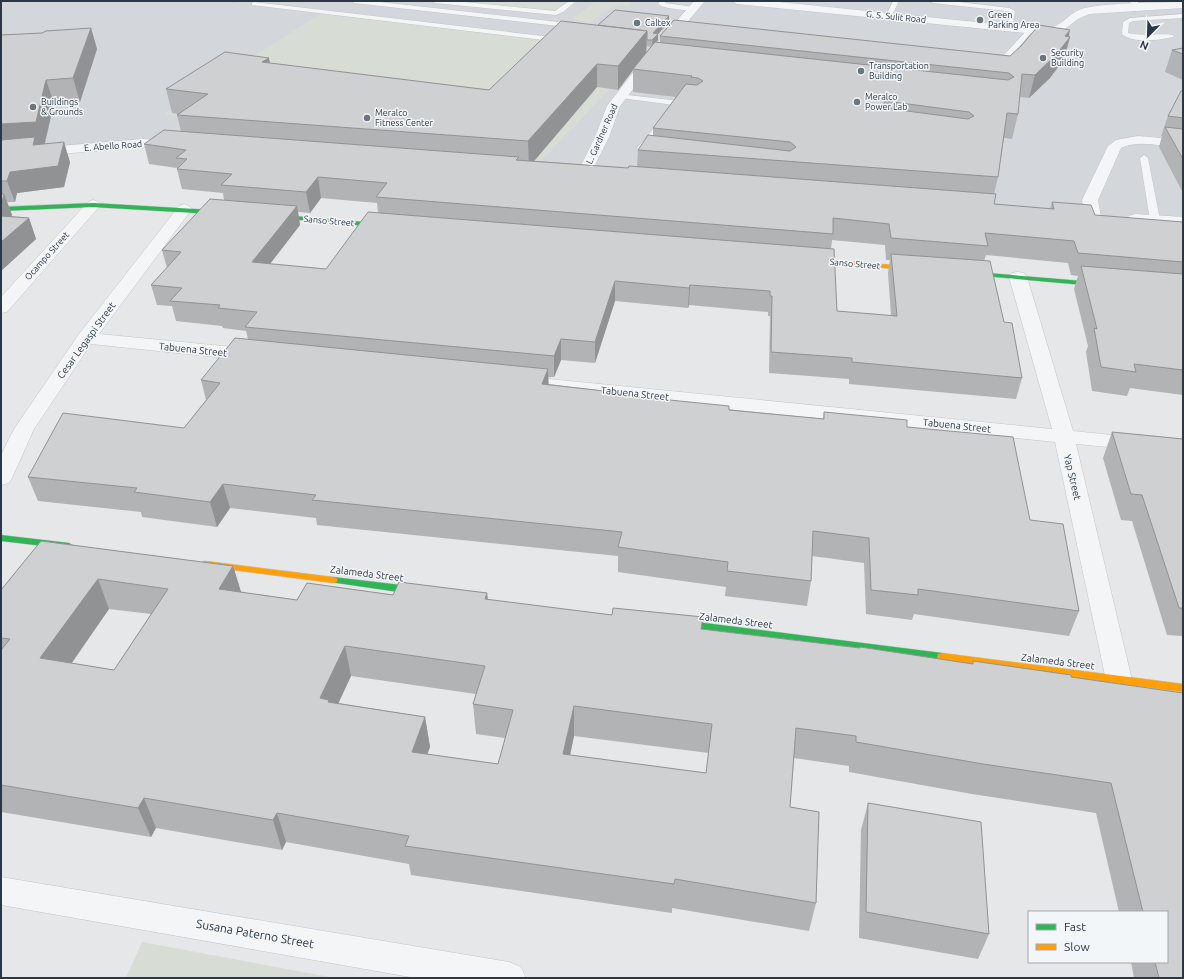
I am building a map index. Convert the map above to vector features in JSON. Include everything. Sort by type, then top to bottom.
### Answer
[{"type":"street","name":"G. S. Sulit Road","points":[[737,1],[776,3],[1009,29],[1054,32],[1074,17],[1086,11],[1144,7]]},
{"type":"street","name":"L. Gardner Road","points":[[583,176],[602,137],[614,106],[653,56],[676,34],[697,5]]},
{"type":"street","points":[[1144,7],[1183,5]]},
{"type":"street","points":[[1093,217],[1090,200],[1115,146],[1120,142],[1133,140],[1183,144]]},
{"type":"street","name":"E. Abello Road","points":[[1,155],[100,146],[143,144],[190,146]]},
{"type":"street","points":[[567,175],[599,177]]},
{"type":"street","points":[[1,209],[93,205],[184,209],[240,214]]},
{"type":"street","name":"Ocampo Street","points":[[1,308],[93,205]]},
{"type":"street","name":"Cesar Legaspi Street","points":[[1,478],[24,429],[86,338],[184,209]]},
{"type":"street","points":[[1077,215],[1108,217]]},
{"type":"street","name":"Sanso Street","points":[[263,216],[398,227]]},
{"type":"street","points":[[1124,218],[1183,222]]},
{"type":"street","name":"Sanso Street","points":[[795,259],[930,270]]},
{"type":"street","points":[[954,272],[1112,285]]},
{"type":"street","name":"Yap Street","points":[[1018,278],[1064,436],[1118,680]]},
{"type":"street","name":"Tabuena Street","points":[[86,338],[269,356]]},
{"type":"street","name":"Tabuena Street","points":[[499,380],[1183,448]]},
{"type":"street","points":[[1,538],[80,548]]},
{"type":"street","name":"Zalameda Street","points":[[199,563],[437,593]]},
{"type":"street","name":"Zalameda Street","points":[[667,622],[1183,688]]},
{"type":"street","name":"Susana Paterno Street","points":[[1,891],[509,978]]},
{"type":"lane","points":[[259,1],[254,4],[570,41]]},
{"type":"lane","points":[[354,1],[580,26]]},
{"type":"lane","points":[[435,1],[460,2],[546,13],[561,11],[573,1]]},
{"type":"lane","points":[[663,1],[661,4],[664,6],[697,5]]},
{"type":"lane","points":[[888,16],[896,1]]},
{"type":"lane","points":[[932,1],[1007,9],[1012,11],[1009,29]]},
{"type":"lane","points":[[1130,1],[1144,7]]},
{"type":"lane","points":[[552,23],[561,15],[561,11]]},
{"type":"lane","points":[[1171,36],[1144,37],[1128,35],[1125,34],[1126,22],[1132,19],[1183,16]]},
{"type":"lane","points":[[987,68],[999,65],[1013,47],[1029,31]]},
{"type":"lane","points":[[621,96],[683,103],[641,148],[643,153],[647,155]]},
{"type":"lane","points":[[1144,158],[1155,220]]},
{"type":"shaded area","points":[[1,1],[1183,1],[1183,226],[152,145],[1,160]]},
{"type":"shaded area","points":[[461,1],[573,1],[561,11],[552,15],[458,3]]},
{"type":"shaded area","points":[[596,1],[632,1],[628,5],[607,10],[590,23],[574,21],[574,18]]},
{"type":"shaded area","points":[[320,14],[646,51],[538,164],[164,114]]},
{"type":"shaded area","points":[[142,942],[335,978],[126,978]]},
{"type":"building","points":[[615,10],[669,16],[653,33],[658,34],[652,40],[647,40],[647,31],[598,25]]},
{"type":"building","points":[[674,20],[1010,56],[1021,46],[1039,25],[1070,30],[1065,36],[1070,37],[1056,55],[1035,75],[1022,74],[1018,114],[1007,113],[998,177],[638,150],[648,135],[790,151],[796,147],[790,142],[653,128],[686,84],[697,85],[703,81],[698,78],[691,77],[692,76],[633,69],[655,42],[1008,80],[1014,77],[1009,73],[660,36]],"holes":[[[885,101],[969,112],[974,116],[968,119],[884,108],[884,103]]]},
{"type":"building","points":[[561,21],[647,31],[618,66],[597,64],[528,141],[177,115],[208,94],[166,89],[225,52],[269,58],[262,62],[489,90]]},
{"type":"building","points":[[91,28],[73,78],[46,80],[36,122],[1,124],[1,35]]},
{"type":"building","points":[[1183,48],[1183,54],[1172,50]]},
{"type":"building","points":[[1181,91],[1183,91],[1183,118],[1168,116]]},
{"type":"building","points":[[1165,127],[1183,129],[1183,159]]},
{"type":"building","points":[[164,130],[519,157],[516,160],[628,168],[629,166],[996,194],[994,204],[1054,209],[1052,202],[1091,205],[1095,215],[1183,222],[1183,262],[1078,253],[1074,241],[985,233],[988,246],[891,238],[889,224],[833,218],[833,234],[376,197],[387,183],[318,177],[306,192],[221,185],[232,174],[177,169],[187,159],[176,158],[186,150],[144,144]]},
{"type":"building","points":[[35,137],[33,145],[64,142],[58,166],[10,172],[7,181],[1,181],[1,140]]},
{"type":"building","points":[[1,194],[4,194],[1,206]]},
{"type":"building","points":[[210,199],[297,206],[252,262],[326,269],[368,212],[834,249],[837,311],[897,316],[891,254],[990,261],[1004,322],[1012,323],[1022,378],[852,362],[852,358],[771,352],[772,296],[770,296],[770,291],[690,285],[689,288],[615,281],[595,342],[561,339],[554,356],[245,327],[257,312],[218,308],[220,305],[170,301],[182,288],[151,285],[181,252],[162,250]]},
{"type":"building","points":[[1,216],[29,218],[1,242]]},
{"type":"building","points":[[1081,266],[1183,274],[1183,370],[1134,364],[1136,372],[1101,367],[1094,328],[1097,329]]},
{"type":"building","points":[[235,338],[548,369],[542,384],[631,394],[630,396],[729,406],[729,410],[824,419],[824,412],[907,420],[907,427],[1013,437],[1030,520],[1063,524],[1079,611],[918,589],[918,595],[871,590],[869,538],[813,531],[811,581],[727,571],[728,562],[618,547],[622,532],[312,500],[316,495],[223,484],[210,502],[134,492],[137,488],[28,477],[63,413],[184,428],[220,383],[201,380]]},
{"type":"building","points":[[1112,432],[1183,439],[1183,608],[1179,608],[1142,495],[1131,494]]},
{"type":"building","points":[[41,541],[233,566],[219,589],[297,600],[307,583],[393,595],[399,582],[487,593],[485,599],[612,615],[613,608],[703,617],[701,629],[860,647],[973,664],[973,661],[1183,693],[1183,978],[1159,978],[1155,963],[1168,963],[1168,911],[1143,911],[1111,783],[983,764],[856,742],[856,736],[796,728],[790,807],[819,812],[816,903],[675,879],[674,884],[405,846],[409,836],[277,813],[273,820],[144,798],[138,808],[1,785],[1,650],[10,639],[1,638],[1,590]],"holes":[[[98,579],[168,589],[114,670],[40,658]],[[345,646],[485,666],[473,704],[513,710],[498,764],[412,752],[425,717],[328,702],[329,700],[320,698]],[[574,706],[712,724],[706,773],[563,754]]]},
{"type":"building","points":[[868,803],[981,822],[989,934],[866,912]]},
{"type":"traffic: fast","points":[[1,209],[93,205],[229,213]]},
{"type":"traffic: fast","points":[[269,216],[388,226]]},
{"type":"traffic: fast","points":[[963,273],[1106,285]]},
{"type":"traffic: fast","points":[[1,538],[69,546]]},
{"type":"traffic: fast","points":[[333,580],[426,592]]},
{"type":"traffic: fast","points":[[673,623],[942,657]]},
{"type":"traffic: slow","points":[[805,260],[919,269]]},
{"type":"traffic: slow","points":[[205,564],[333,580]]},
{"type":"traffic: slow","points":[[942,657],[1183,688]]},
{"type":"place","name":"Green Parking Area","points":[[980,20]]},
{"type":"place","name":"Caltex","points":[[637,23]]},
{"type":"place","name":"Security Building","points":[[1043,58]]},
{"type":"place","name":"Transportation Building","points":[[861,71]]},
{"type":"place","name":"Meralco Power Lab","points":[[857,102]]},
{"type":"place","name":"Buildings & Grounds","points":[[33,107]]},
{"type":"place","name":"Meralco Fitness Center","points":[[367,118]]}]
